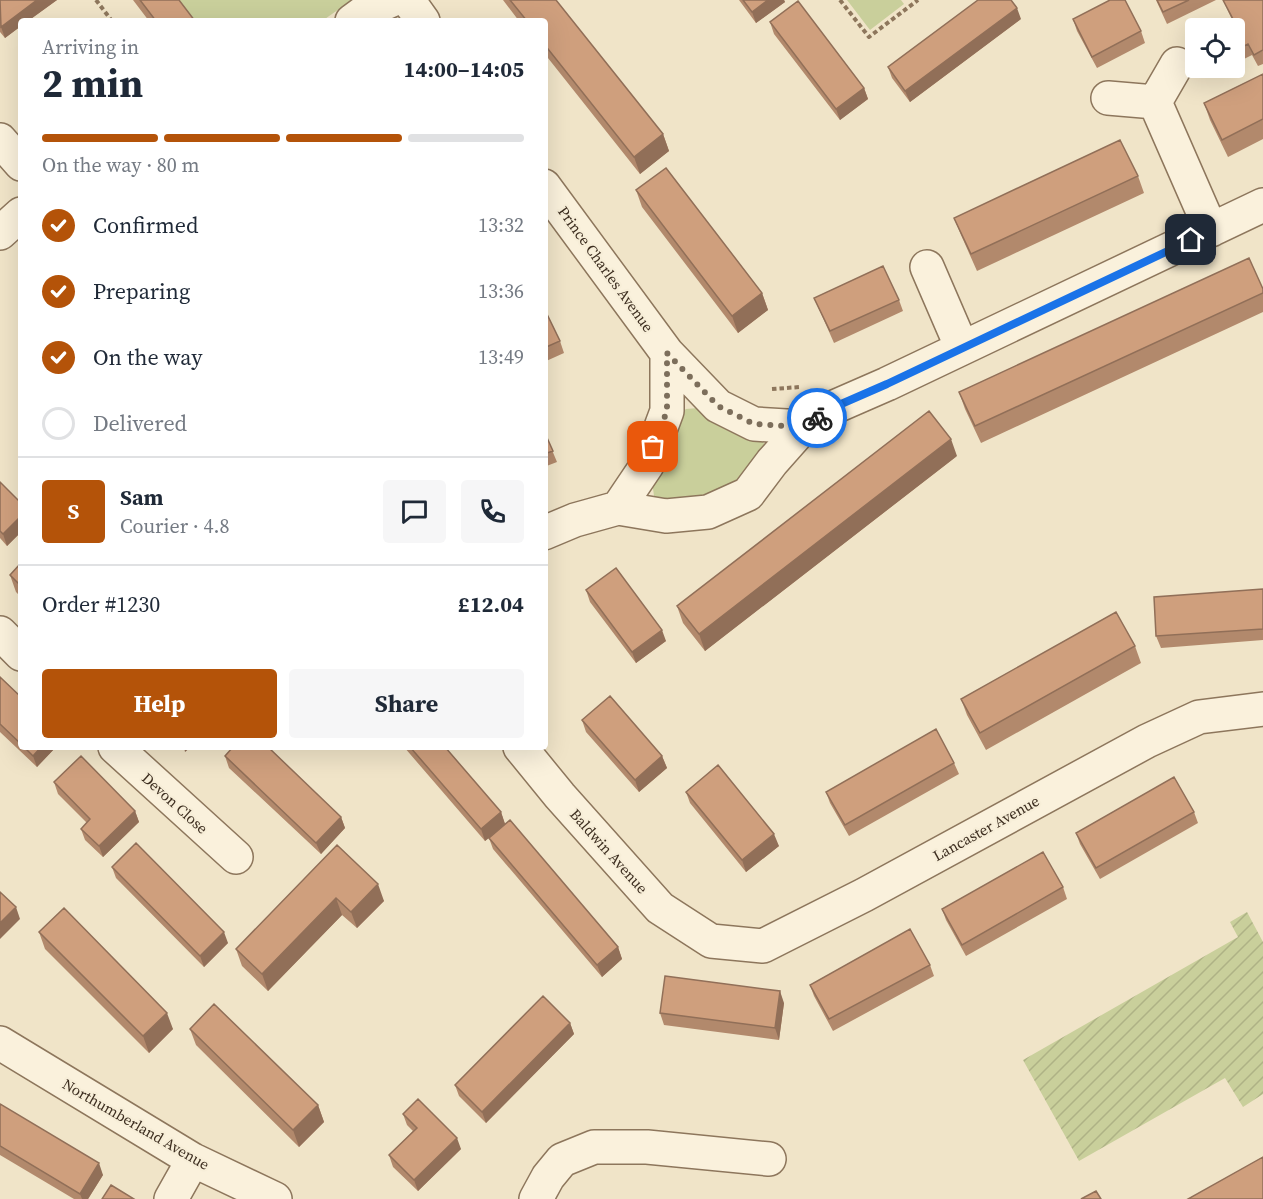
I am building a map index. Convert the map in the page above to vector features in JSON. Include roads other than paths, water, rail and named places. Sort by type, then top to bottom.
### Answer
[{"type":"street","points":[[356,18],[392,0]]},
{"type":"street","points":[[408,0],[421,18]]},
{"type":"street","points":[[1155,102],[1177,64]]},
{"type":"street","points":[[1108,98],[1155,102]]},
{"type":"street","points":[[1155,102],[1211,230]]},
{"type":"street","points":[[0,140],[18,161]]},
{"type":"street","name":"Prince Charles Avenue","points":[[548,191],[667,353],[718,406],[754,424],[803,427]]},
{"type":"street","points":[[548,531],[575,520],[618,508],[666,516],[708,513],[748,494],[803,427],[832,408],[1263,206]]},
{"type":"street","points":[[0,233],[18,217]]},
{"type":"street","points":[[927,267],[962,348]]},
{"type":"street","points":[[618,508],[646,465],[667,411],[667,353]]},
{"type":"street","points":[[0,633],[18,651]]},
{"type":"street","name":"Lancaster Avenue","points":[[711,941],[763,946],[864,895],[1147,741],[1199,717],[1263,709]]},
{"type":"street","name":"Devon Close","points":[[118,750],[236,857]]},
{"type":"street","name":"Baldwin Avenue","points":[[522,750],[660,908],[711,941]]},
{"type":"street","name":"Northumberland Avenue","points":[[0,1043],[193,1160],[275,1199]]},
{"type":"street","points":[[536,1199],[548,1177],[562,1160],[594,1147],[647,1147],[769,1159]]},
{"type":"street","points":[[171,1199],[193,1160]]}]
